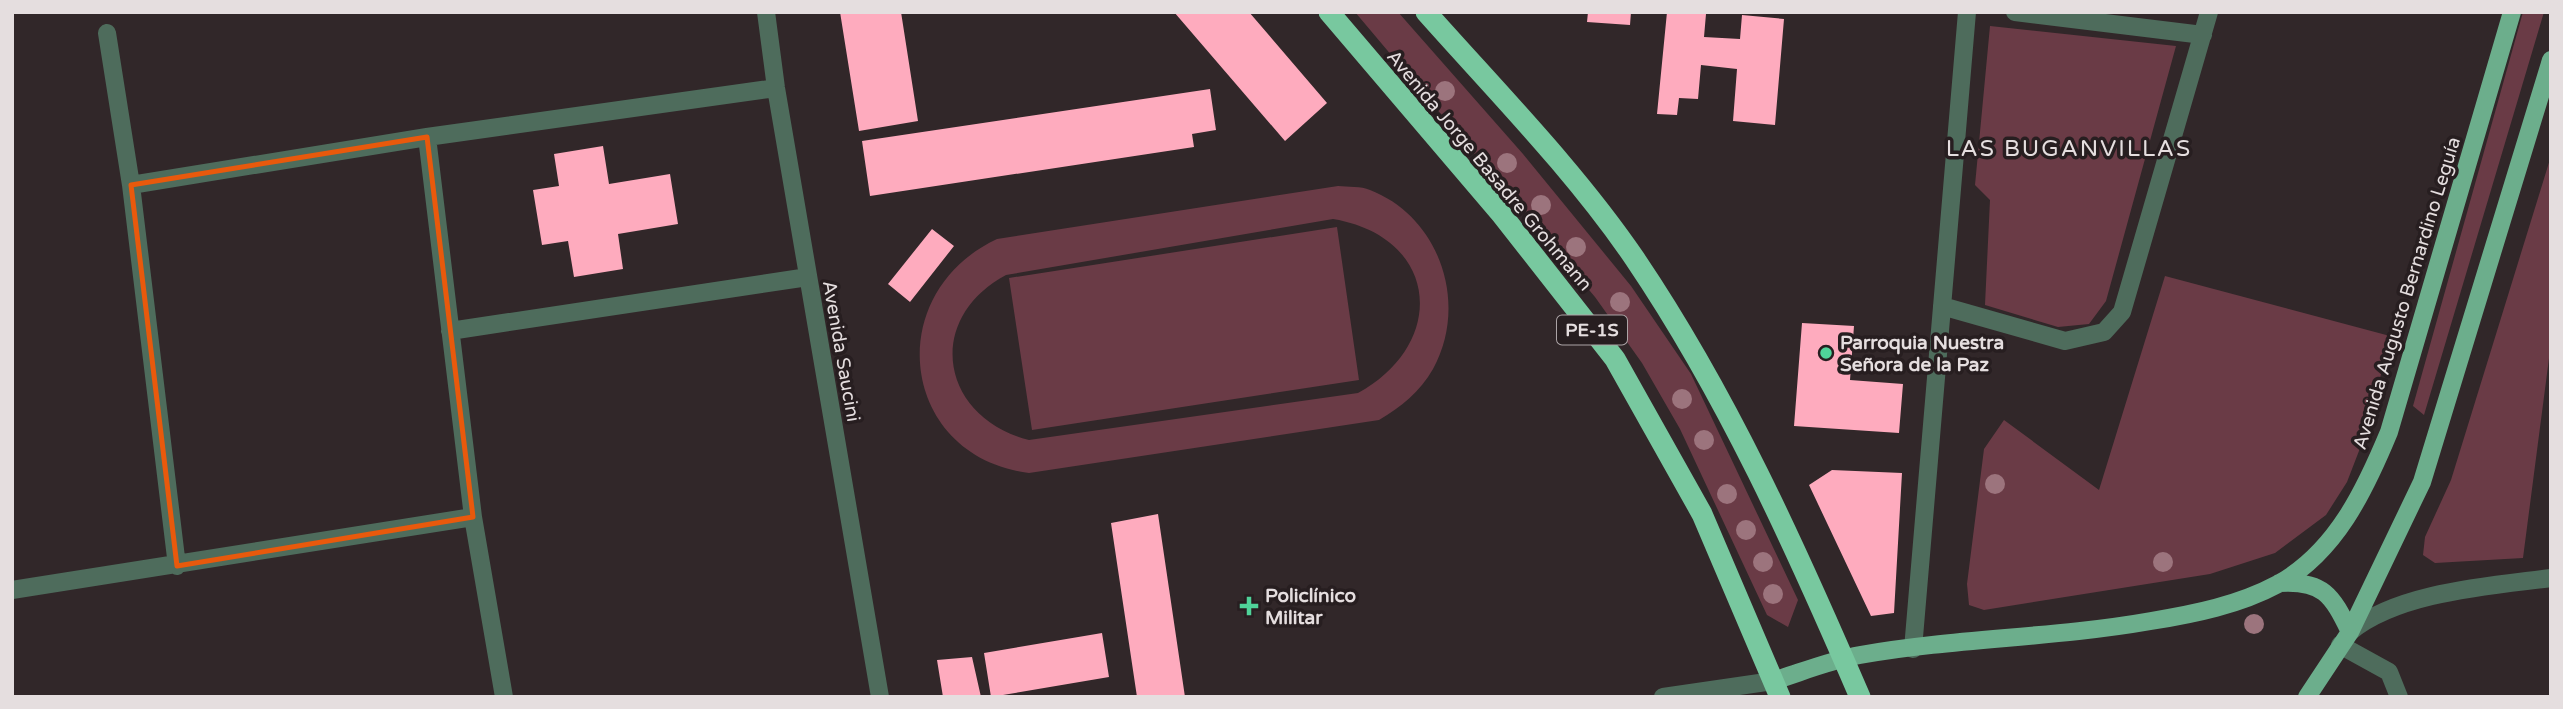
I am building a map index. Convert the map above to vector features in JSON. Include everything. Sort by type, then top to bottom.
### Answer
[{"type":"highway","name":"Avenida Jorge Basadre Grohmann","points":[[1329,12],[1502,215],[1615,359],[1702,514],[1777,689]]},
{"type":"highway","points":[[1426,12],[1576,184],[1633,256],[1685,337],[1737,431],[1860,697]]},
{"type":"main road","name":"Avenida Augusto Bernardino Leguía","points":[[1777,689],[1844,659],[2111,628],[2205,612],[2279,583],[2312,557],[2344,524],[2367,484],[2389,432],[2512,12]]},
{"type":"main road","points":[[2307,697],[2345,639],[2422,482],[2551,60]]},
{"type":"main road","points":[[2279,583],[2300,581],[2324,590],[2335,602],[2345,639]]},
{"type":"street","name":"Avenida Saucini","points":[[766,12],[776,88],[880,697]]},
{"type":"street","points":[[1913,649],[1967,12]]},
{"type":"street","points":[[2015,12],[2203,35]]},
{"type":"street","points":[[1942,306],[2065,341],[2104,332],[2122,312],[2209,12]]},
{"type":"street","points":[[107,33],[131,185],[177,566]]},
{"type":"street","points":[[131,185],[427,137],[776,88]]},
{"type":"street","points":[[427,137],[473,517],[504,697]]},
{"type":"street","points":[[450,331],[808,277]]},
{"type":"street","points":[[12,590],[177,566],[473,517]]},
{"type":"street","points":[[2399,697],[2389,672],[2345,639],[2376,616],[2421,600],[2551,578]]},
{"type":"street","points":[[1663,697],[1777,689]]},
{"type":"highlighted area","points":[[427,137],[473,517],[177,566],[131,185]]},
{"type":"shaded area","points":[[1355,12],[1398,12],[1523,154],[1631,286],[1691,374],[1798,600],[1788,627],[1767,615],[1680,429],[1642,363],[1595,297]]},
{"type":"shaded area","points":[[2523,12],[2544,12],[2424,415],[2413,406]]},
{"type":"shaded area","points":[[1990,26],[2176,46],[2106,301],[2089,324],[2058,327],[1985,305],[1990,200],[1975,185]]},
{"type":"shaded area","points":[[2551,156],[2551,343],[2523,558],[2435,563],[2423,555],[2425,537],[2451,480]]},
{"type":"shaded area","points":[[1338,186],[1359,187],[1394,203],[1414,220],[1430,241],[1441,265],[1447,291],[1448,317],[1444,344],[1433,369],[1422,385],[1402,404],[1379,420],[1029,473],[986,461],[953,437],[931,406],[921,371],[922,333],[934,297],[959,264],[997,239]],"holes":[[[1333,219],[1368,230],[1395,247],[1412,269],[1419,294],[1418,321],[1407,348],[1387,372],[1358,393],[1029,440],[999,428],[976,411],[961,389],[953,365],[954,340],[962,316],[980,294],[1006,275]]]},
{"type":"shaded area","points":[[1337,227],[1359,380],[1032,430],[1009,278]]},
{"type":"shaded area","points":[[2165,276],[2390,336],[2369,425],[2347,482],[2326,515],[2275,553],[2210,574],[1984,610],[1969,605],[1967,584],[1984,449],[2004,420],[2099,490]]},
{"type":"building","points":[[840,12],[901,12],[918,121],[859,131]]},
{"type":"building","points":[[1174,12],[1249,12],[1327,103],[1285,141]]},
{"type":"building","points":[[1588,12],[1631,12],[1630,25],[1587,22]]},
{"type":"building","points":[[1667,12],[1706,14],[1704,37],[1740,39],[1742,15],[1784,19],[1775,125],[1733,121],[1737,69],[1701,65],[1698,99],[1679,98],[1677,115],[1657,114]]},
{"type":"building","points":[[1210,89],[1216,130],[1192,134],[1194,147],[870,196],[862,141]]},
{"type":"building","points":[[603,146],[609,184],[670,174],[678,224],[618,234],[623,269],[574,277],[568,241],[542,245],[533,190],[559,186],[554,154]]},
{"type":"building","points":[[932,229],[954,246],[910,302],[888,284]]},
{"type":"building","name":"Parroquia Nuestra Señora de la Paz","points":[[1802,323],[1854,326],[1850,380],[1903,384],[1899,433],[1794,426]]},
{"type":"building","points":[[1832,470],[1902,473],[1894,613],[1871,616],[1809,485]]},
{"type":"building","points":[[1158,514],[1185,697],[1137,697],[1111,523]]},
{"type":"building","points":[[1102,633],[1109,677],[991,697],[984,653]]},
{"type":"building","points":[[972,657],[981,697],[943,697],[937,660]]},
{"type":"place","name":"Parroquia Nuestra Señora de la Paz","points":[[1826,353]]},
{"type":"place","name":"Policlínico Militar","points":[[1249,606]]},
{"type":"district","name":"LAS BUGANVILLAS","points":[[2069,148]]}]
